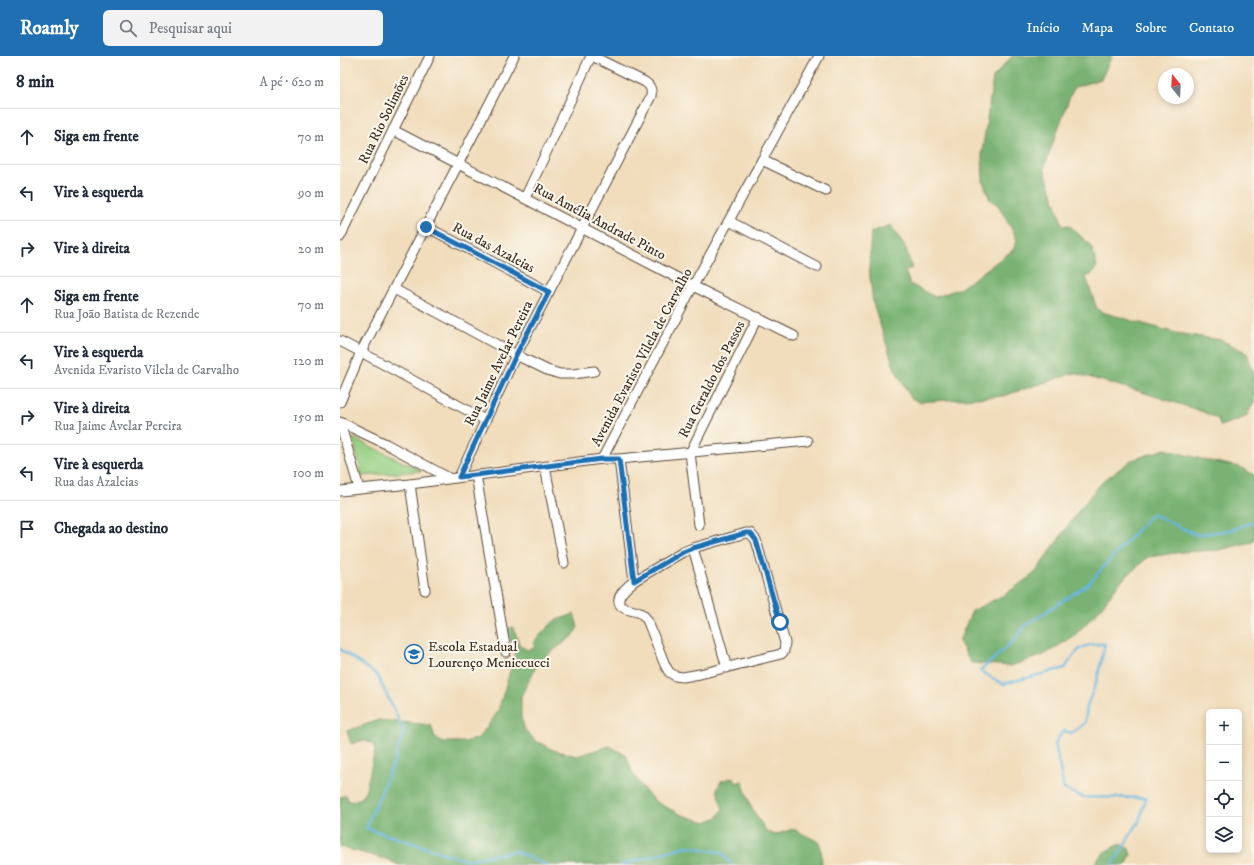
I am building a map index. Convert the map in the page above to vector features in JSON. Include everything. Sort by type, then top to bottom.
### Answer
[{"type":"street","name":"Rua Rio Solimões","points":[[340,237],[430,56]]},
{"type":"street","points":[[340,402],[361,352],[514,56]]},
{"type":"street","points":[[525,198],[591,56]]},
{"type":"street","name":"Rua Jaime Avelar Pereira","points":[[459,477],[516,355],[651,96],[652,90],[645,82],[591,56]]},
{"type":"street","name":"Avenida Evaristo Vilela de Carvalho","points":[[340,491],[410,484],[602,459],[728,221],[819,56]]},
{"type":"street","name":"Rua Amélia Andrade Pinto","points":[[393,130],[693,286],[794,336]]},
{"type":"street","points":[[762,160],[826,192]]},
{"type":"street","points":[[728,221],[817,267]]},
{"type":"street","name":"Rua das Azaleias","points":[[426,227],[549,292]]},
{"type":"street","points":[[394,289],[516,355],[547,370],[560,374],[594,371]]},
{"type":"street","name":"Rua Geraldo dos Passos","points":[[699,525],[690,453],[758,317]]},
{"type":"street","points":[[340,342],[485,420]]},
{"type":"street","points":[[340,423],[386,444],[448,478]]},
{"type":"street","points":[[340,423],[360,488]]},
{"type":"street","points":[[602,459],[690,453],[808,441]]},
{"type":"street","points":[[619,459],[634,581]]},
{"type":"street","points":[[545,467],[564,562]]},
{"type":"street","points":[[476,475],[506,652]]},
{"type":"street","points":[[410,484],[425,590]]},
{"type":"street","points":[[746,533],[754,535],[776,607],[786,647],[781,654],[727,668],[682,677],[674,676],[669,672],[648,622],[644,616],[638,611],[625,609],[619,600],[623,590],[634,581],[683,552],[693,548],[746,533]]},
{"type":"street","points":[[693,548],[727,668]]},
{"type":"green space","points":[[1012,56],[1112,56],[1101,79],[1075,87],[1070,96],[1044,168],[1063,226],[1069,225],[1091,246],[1097,266],[1092,274],[1086,277],[1097,309],[1105,313],[1176,333],[1221,340],[1247,353],[1254,375],[1254,402],[1246,417],[1220,426],[1218,419],[1201,411],[1074,373],[1003,396],[919,402],[911,398],[894,367],[873,303],[869,268],[871,232],[891,225],[906,249],[912,268],[905,271],[910,284],[935,297],[961,288],[1013,250],[1017,241],[1015,235],[998,205],[990,200],[983,181],[982,153],[993,78]]},
{"type":"green space","points":[[353,438],[422,471],[362,476]]},
{"type":"green space","points":[[1165,449],[1205,460],[1240,467],[1254,475],[1254,540],[1252,542],[1219,550],[1183,552],[1148,557],[1120,582],[1099,610],[1074,636],[1044,655],[1011,666],[971,663],[959,641],[972,611],[1006,594],[1035,573],[1079,510],[1103,481],[1132,460]]},
{"type":"green space","points":[[574,614],[578,627],[573,636],[539,661],[521,696],[521,717],[525,730],[536,741],[553,750],[577,756],[609,746],[626,755],[633,774],[645,791],[656,802],[682,815],[705,822],[718,817],[723,809],[717,790],[721,781],[734,777],[736,783],[742,781],[751,807],[766,831],[774,835],[793,829],[819,842],[821,848],[822,865],[398,865],[389,860],[340,847],[340,797],[346,795],[349,802],[362,798],[366,789],[375,750],[373,744],[364,740],[351,744],[347,731],[379,720],[431,725],[435,738],[444,742],[465,742],[478,738],[498,711],[515,655],[507,629],[513,627],[520,646],[528,650],[535,648],[533,642],[554,621]]},
{"type":"green space","points":[[1120,844],[1129,849],[1131,855],[1126,865],[1094,865],[1105,852]]},
{"type":"waterway","points":[[1113,865],[1139,822],[1146,798],[1083,797],[1064,789],[1055,744],[1063,731],[1072,733],[1085,723],[1087,706],[1097,680],[1105,644],[1090,645],[1080,648],[1065,668],[1003,684],[980,671],[1014,640],[1025,626],[1088,584],[1152,514],[1197,535],[1230,530],[1254,522]]},
{"type":"waterway","points":[[340,649],[377,675],[404,731],[394,762],[366,828],[465,860],[515,851],[546,865]]},
{"type":"waterway","points":[[621,865],[687,846],[723,853],[731,865]]},
{"type":"place","name":"Escola Estadual Lourenço Meniccucci","points":[[414,654]]},
{"type":"route","points":[[426,227],[549,292],[516,355],[459,477],[602,459],[619,459],[634,581],[683,552],[750,533],[754,535],[756,540],[780,622]]}]
